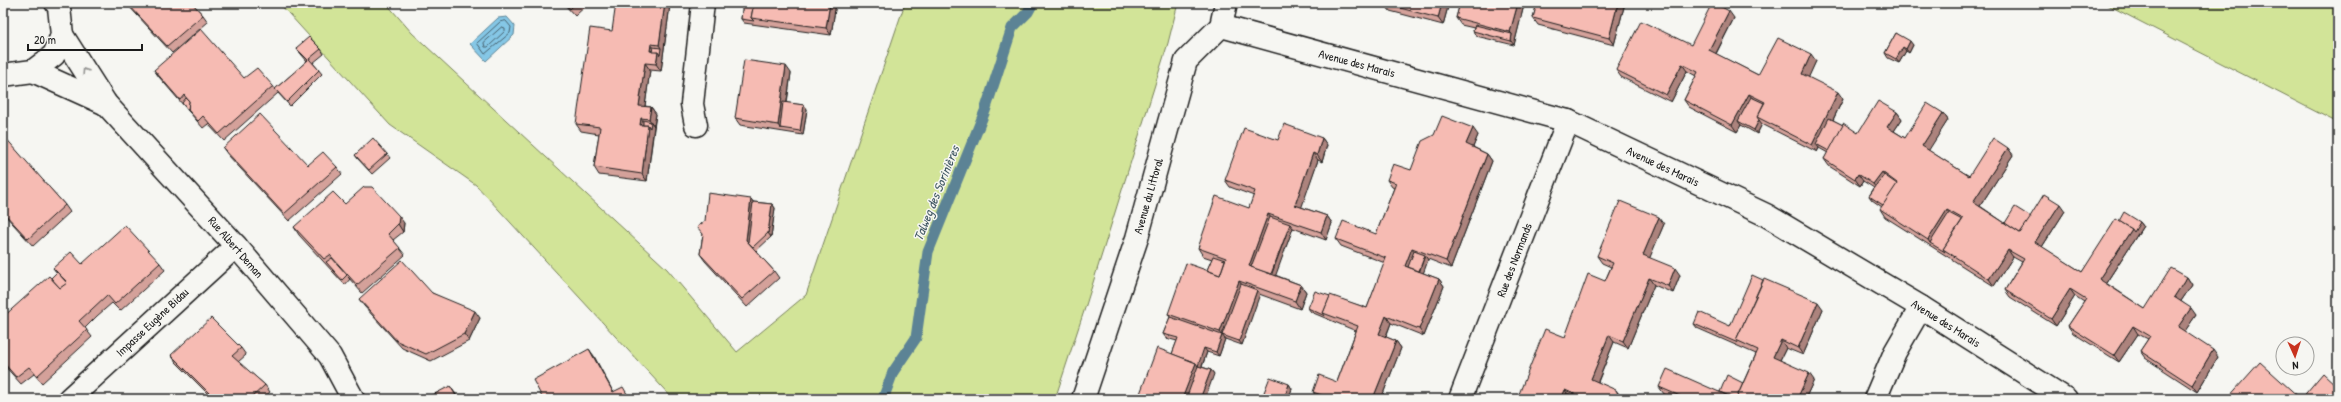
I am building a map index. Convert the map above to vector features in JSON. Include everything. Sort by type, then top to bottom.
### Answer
[{"type":"street","name":"Rue Albert Deman","points":[[56,3],[59,8],[62,35],[106,104],[236,246],[330,356],[353,399]]},
{"type":"street","points":[[696,125],[692,104],[703,3]]},
{"type":"street","points":[[1221,26],[1226,3]]},
{"type":"street","name":"Avenue des Marais","points":[[1221,26],[1568,121],[1766,215],[1921,307],[2066,399]]},
{"type":"street","name":"Avenue du Littoral","points":[[1083,399],[1137,238],[1186,61],[1221,26]]},
{"type":"street","name":"Rue Albert Deman","points":[[3,75],[33,71],[54,55],[62,35]]},
{"type":"street","name":"Rue Albert Deman","points":[[33,71],[106,104]]},
{"type":"street","name":"Rue des Normands","points":[[1460,399],[1568,121]]},
{"type":"street","name":"Impasse Eugène Bidau","points":[[69,399],[236,246]]},
{"type":"street","points":[[1875,399],[1895,352],[1921,307]]},
{"type":"green space","points":[[279,3],[386,3],[412,33],[667,269],[737,352],[806,295],[905,3],[1178,3],[1168,43],[1055,399],[673,399],[476,185],[390,125]]},
{"type":"green space","points":[[2104,3],[2338,3],[2338,123]]},
{"type":"water","points":[[507,17],[515,26],[514,35],[486,61],[470,44],[498,18]]},
{"type":"building","points":[[127,3],[192,3],[203,15],[167,46]]},
{"type":"building","points":[[565,3],[576,3],[570,9]]},
{"type":"building","points":[[616,3],[665,3],[659,45],[651,44],[650,51],[658,52],[656,64],[645,63],[639,106],[651,107],[649,119],[641,118],[640,125],[648,125],[642,174],[594,167],[600,127],[576,124],[590,28],[612,31]]},
{"type":"building","points":[[743,3],[754,3],[751,18],[754,21],[741,19]]},
{"type":"building","points":[[754,3],[830,3],[826,28],[751,18]]},
{"type":"building","points":[[1385,3],[1442,3],[1438,18]]},
{"type":"building","points":[[1460,3],[1518,3],[1510,32],[1456,18]]},
{"type":"building","points":[[1537,3],[1618,3],[1609,38],[1533,18]]},
{"type":"building","points":[[1712,3],[1729,11],[1709,50],[1758,75],[1778,38],[1811,54],[1802,74],[1838,92],[1812,145],[1757,117],[1765,102],[1749,94],[1732,125],[1684,100],[1698,72],[1682,64],[1666,95],[1616,70],[1641,21],[1691,45]]},
{"type":"building","points":[[1475,25],[1512,34],[1511,41],[1473,31]]},
{"type":"building","points":[[201,29],[244,78],[257,68],[273,86],[219,134],[203,116],[198,121],[188,110],[189,101],[184,95],[180,100],[154,70]]},
{"type":"building","points":[[1896,33],[1910,41],[1906,49],[1903,47],[1896,59],[1885,53]]},
{"type":"building","points":[[309,37],[321,49],[309,59],[319,70],[287,102],[275,89],[308,60],[296,48]]},
{"type":"building","points":[[653,47],[661,48],[660,55],[658,52],[652,52]]},
{"type":"building","points":[[744,60],[786,66],[778,125],[735,118]]},
{"type":"building","points":[[1751,97],[1764,103],[1757,117],[1759,120],[1754,130],[1738,121]]},
{"type":"building","points":[[186,98],[189,101],[188,110],[190,113],[182,103]]},
{"type":"building","points":[[1878,101],[1897,112],[1887,127],[1905,138],[1927,103],[1943,113],[1922,146],[1969,176],[1993,138],[2008,148],[1973,202],[2020,233],[2044,194],[2060,204],[2035,242],[2082,272],[2116,219],[2132,229],[2099,279],[2145,309],[2171,268],[2187,277],[2174,297],[2191,308],[2178,327],[2213,350],[2192,385],[2140,351],[2150,336],[2133,326],[2114,355],[2068,326],[2086,299],[2070,289],[2051,319],[2005,290],[2024,259],[2008,250],[1989,279],[1943,249],[1963,219],[1947,210],[1928,240],[1880,209],[1897,183],[1882,172],[1873,184],[1858,174],[1855,179],[1824,159],[1843,123],[1858,133]]},
{"type":"building","points":[[783,102],[804,105],[800,131],[780,128]]},
{"type":"building","points":[[260,114],[308,165],[323,152],[337,167],[284,214],[223,148]]},
{"type":"building","points":[[1442,116],[1473,128],[1466,144],[1487,154],[1446,261],[1412,248],[1405,266],[1439,279],[1419,329],[1386,316],[1379,334],[1396,341],[1374,396],[1382,399],[1323,399],[1324,396],[1313,392],[1319,375],[1337,382],[1358,326],[1323,313],[1330,295],[1367,308],[1386,258],[1336,239],[1343,221],[1376,234],[1396,183],[1387,180],[1393,164],[1411,170],[1422,141],[1434,135]]},
{"type":"building","points":[[1829,118],[1843,125],[1829,151],[1816,144]]},
{"type":"building","points":[[643,120],[651,122],[650,128],[648,125],[643,125]]},
{"type":"building","points":[[1284,124],[1322,138],[1317,155],[1313,153],[1295,205],[1327,216],[1321,232],[1268,214],[1249,266],[1301,285],[1295,301],[1239,281],[1220,332],[1168,314],[1186,263],[1220,275],[1226,258],[1198,248],[1216,196],[1249,208],[1255,191],[1225,180],[1244,128],[1278,140]]},
{"type":"building","points":[[3,135],[65,205],[28,239],[3,212]]},
{"type":"building","points":[[373,138],[387,154],[369,170],[355,155]]},
{"type":"building","points":[[1884,175],[1897,184],[1883,205],[1869,196]]},
{"type":"building","points":[[364,187],[372,187],[399,216],[398,224],[388,234],[400,248],[357,285],[330,255],[324,259],[294,227],[333,192],[345,204]]},
{"type":"building","points":[[708,193],[751,199],[746,240],[774,271],[742,299],[700,254],[703,234],[697,227],[705,221]]},
{"type":"building","points":[[1620,201],[1659,217],[1643,255],[1675,268],[1668,286],[1649,278],[1623,341],[1609,335],[1591,379],[1616,390],[1619,396],[1617,399],[1586,399],[1565,390],[1561,399],[1517,399],[1545,329],[1565,337],[1588,274],[1605,281],[1613,263],[1597,256]]},
{"type":"building","points":[[753,202],[772,204],[768,233],[753,247],[748,242]]},
{"type":"building","points":[[2015,207],[2031,217],[2020,233],[2005,223]]},
{"type":"building","points":[[2124,212],[2140,222],[2134,232],[2132,229],[2119,221]]},
{"type":"building","points":[[1949,213],[1962,220],[1943,249],[1945,252],[1930,243]]},
{"type":"building","points":[[1270,217],[1290,224],[1271,274],[1251,267]]},
{"type":"building","points":[[125,225],[160,263],[115,304],[107,295],[79,321],[87,330],[37,376],[29,367],[16,377],[3,362],[3,317],[49,276],[60,288],[67,282],[53,268],[71,252],[82,264]]},
{"type":"building","points":[[1414,251],[1425,255],[1419,271],[1408,267]]},
{"type":"building","points":[[1213,256],[1225,260],[1220,275],[1207,270]]},
{"type":"building","points":[[332,258],[347,275],[342,280],[326,262]]},
{"type":"building","points":[[402,260],[432,293],[475,311],[464,334],[426,354],[397,341],[359,299]]},
{"type":"building","points":[[57,272],[67,283],[60,288],[51,278]]},
{"type":"building","points":[[1752,275],[1763,280],[1736,340],[1738,343],[1694,324],[1699,312],[1730,326]]},
{"type":"building","points":[[1764,279],[1818,302],[1798,348],[1781,340],[1773,357],[1809,373],[1797,399],[1736,399],[1758,350],[1736,340]]},
{"type":"building","points":[[1241,284],[1257,290],[1239,341],[1222,335]]},
{"type":"building","points":[[1315,291],[1330,296],[1323,313],[1325,316],[1308,308]]},
{"type":"building","points":[[1170,317],[1222,335],[1216,352],[1204,348],[1198,366],[1196,363],[1172,354],[1178,338],[1163,334]]},
{"type":"building","points":[[211,318],[241,348],[232,356],[265,385],[250,399],[215,399],[171,355]]},
{"type":"building","points":[[1157,348],[1196,363],[1182,399],[1138,399]]},
{"type":"building","points":[[589,349],[613,392],[623,387],[630,399],[543,399],[533,380]]},
{"type":"building","points":[[2260,362],[2301,399],[2227,399]]},
{"type":"building","points":[[1198,366],[1211,370],[1200,399],[1186,399]]},
{"type":"building","points":[[1667,369],[1735,399],[1687,399],[1659,387]]},
{"type":"building","points":[[2323,373],[2337,386],[2338,385],[2338,399],[2301,399]]},
{"type":"building","points":[[1727,375],[1743,383],[1736,399],[1720,392]]},
{"type":"building","points":[[1270,377],[1289,384],[1284,399],[1275,399],[1263,395]]},
{"type":"building","points":[[450,386],[458,399],[425,399]]},
{"type":"building","points":[[1567,393],[1581,399],[1565,399]]},
{"type":"waterway","name":"Talweg des Sorinières","points":[[883,399],[893,372],[916,338],[928,252],[985,111],[1012,28],[1028,12],[1033,3]]}]
